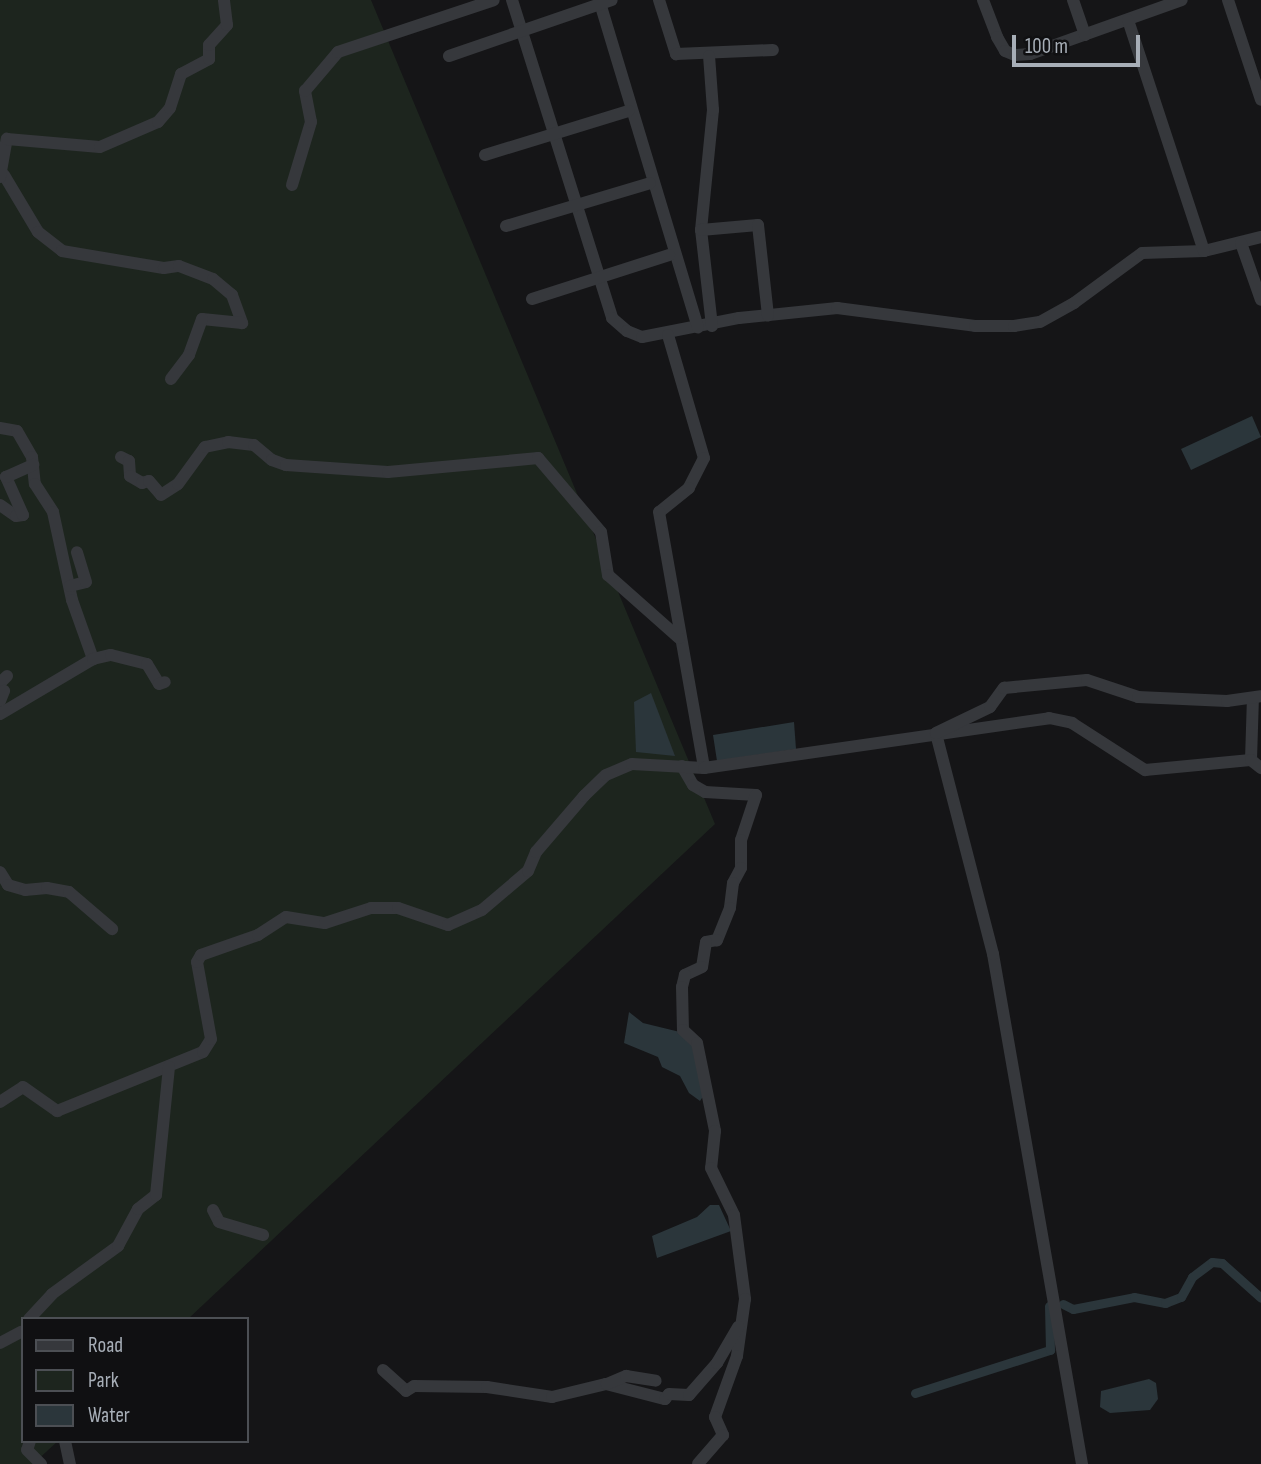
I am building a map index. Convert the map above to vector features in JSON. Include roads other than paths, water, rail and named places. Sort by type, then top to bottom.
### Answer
[{"type":"street","points":[[171,379],[189,355],[202,319],[242,323],[232,295],[213,278],[179,266],[164,268],[62,250],[38,232],[2,176],[7,139],[100,147],[159,121],[170,108],[181,74],[209,60],[209,45],[227,25],[224,0]]},
{"type":"street","points":[[292,185],[311,122],[305,91],[338,52],[494,0]]},
{"type":"street","points":[[512,0],[612,318],[627,331],[642,337],[668,335],[768,315],[837,308],[975,326],[1014,327],[1040,322],[1074,303],[1142,253],[1204,251],[1261,237]]},
{"type":"street","points":[[659,0],[676,54],[709,56],[773,50]]},
{"type":"street","points":[[983,0],[1005,51],[1015,55],[1085,35],[1182,0]]},
{"type":"street","points":[[1073,0],[1085,35]]},
{"type":"street","points":[[1228,0],[1261,100]]},
{"type":"street","points":[[449,56],[608,1],[698,328]]},
{"type":"street","points":[[1128,20],[1204,251]]},
{"type":"street","points":[[709,56],[713,110],[701,230],[714,309],[712,326]]},
{"type":"street","points":[[485,155],[628,111]]},
{"type":"street","points":[[506,226],[650,183]]},
{"type":"street","points":[[701,230],[758,225],[768,315]]},
{"type":"street","points":[[1241,243],[1261,300]]},
{"type":"street","points":[[532,299],[669,255]]},
{"type":"street","points":[[668,335],[704,458],[689,488],[659,512],[679,638],[704,768]]},
{"type":"street","points":[[0,428],[17,432],[33,465],[35,484],[53,512],[70,586],[93,659]]},
{"type":"street","points":[[121,457],[129,461],[130,476],[142,483],[149,481],[161,495],[178,484],[205,447],[228,442],[254,444],[272,460],[286,465],[388,472],[538,458],[601,532],[608,575],[679,638]]},
{"type":"street","points":[[0,505],[16,516],[23,515],[6,477],[33,465]]},
{"type":"street","points":[[70,586],[86,582],[77,552]]},
{"type":"street","points":[[0,714],[93,659],[111,655],[147,664],[159,684],[165,682]]},
{"type":"street","points":[[0,1102],[16,1088],[23,1087],[57,1111],[203,1052],[211,1039],[197,962],[201,955],[258,935],[286,917],[325,923],[371,908],[398,908],[429,922],[456,923],[482,910],[528,871],[536,852],[606,775],[647,762],[704,768],[1049,718],[1072,723],[1145,770],[1256,764],[1257,697],[1138,697],[1087,680],[1004,688],[990,707],[936,733]]},
{"type":"street","points":[[936,733],[993,954],[1082,1464]]},
{"type":"street","points":[[682,766],[693,785],[705,792],[757,795],[741,840],[741,868],[733,883],[730,908],[717,940],[706,942],[702,967],[685,975],[681,1006],[683,1030],[697,1043],[715,1131],[711,1168],[734,1215],[744,1317],[737,1356],[715,1417],[723,1435],[698,1464]]},
{"type":"street","points":[[0,872],[8,885],[25,890],[47,888],[69,892],[112,929]]},
{"type":"street","points":[[32,1317],[52,1294],[118,1246],[138,1209],[156,1195],[169,1067]]},
{"type":"street","points":[[213,1210],[219,1222],[263,1235]]},
{"type":"street","points":[[607,1384],[665,1399],[669,1394],[689,1395],[717,1363],[744,1317]]},
{"type":"street","points":[[0,1343],[21,1332]]},
{"type":"street","points":[[383,1370],[406,1391],[414,1386],[487,1387],[552,1397],[607,1384],[626,1376],[656,1381]]},
{"type":"street","points":[[29,1443],[27,1450],[41,1464]]},
{"type":"street","points":[[65,1443],[70,1464]]},
{"type":"water","points":[[1252,416],[1261,437],[1191,470],[1181,449]]},
{"type":"water","points":[[651,693],[675,756],[636,752],[634,702]]},
{"type":"water","points":[[794,722],[796,749],[717,761],[713,735]]},
{"type":"water","points":[[629,1012],[643,1023],[684,1033],[694,1043],[704,1095],[700,1101],[689,1093],[680,1076],[662,1067],[658,1057],[624,1043]]},
{"type":"water","points":[[710,1205],[719,1205],[731,1231],[657,1258],[652,1236],[697,1217]]},
{"type":"water","points":[[1149,1379],[1156,1383],[1158,1399],[1150,1410],[1110,1413],[1100,1407],[1101,1391]]},
{"type":"waterway","points":[[1063,1304],[1073,1309],[1134,1297],[1165,1303],[1181,1297],[1192,1277],[1212,1262],[1222,1263],[1261,1298]]},
{"type":"waterway","points":[[915,1393],[1050,1350],[1049,1306]]}]
